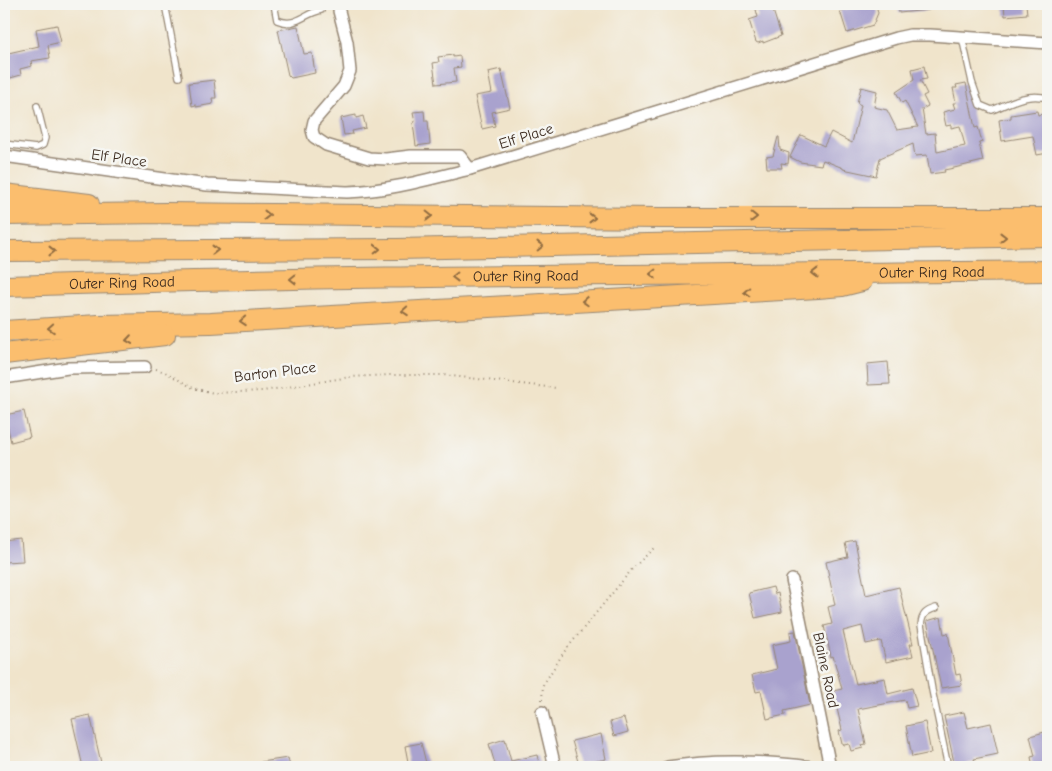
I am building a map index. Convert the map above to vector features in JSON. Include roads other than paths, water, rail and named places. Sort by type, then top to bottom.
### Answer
[{"type":"highway","points":[[4,188],[35,193],[50,199]]},
{"type":"highway","points":[[4,194],[166,214]]},
{"type":"highway","points":[[4,215],[1048,218]]},
{"type":"highway","name":"Outer Ring Road","points":[[4,251],[437,248],[1048,236]]},
{"type":"highway","name":"Outer Ring Road","points":[[4,286],[224,280],[706,273],[1048,271]]},
{"type":"highway","points":[[4,332],[98,325],[211,324],[818,288],[842,286],[899,272]]},
{"type":"highway","points":[[4,354],[182,332],[211,324]]},
{"type":"street","points":[[339,11],[350,71],[344,86],[314,121],[312,130],[314,137],[326,145],[369,158],[460,156],[470,169]]},
{"type":"street","name":"Elf Place","points":[[4,156],[20,152],[69,166],[207,185],[370,192],[470,169],[896,38],[910,36],[962,37],[1048,43]]},
{"type":"street","points":[[4,378],[80,367],[144,367]]},
{"type":"street","name":"Blaine Road","points":[[792,580],[830,767]]},
{"type":"street","points":[[542,712],[555,767]]},
{"type":"street","points":[[668,767],[688,764],[768,762],[811,767]]},
{"type":"lane","points":[[165,4],[179,77]]},
{"type":"lane","points":[[274,4],[277,20],[286,24],[296,22],[313,12],[321,10]]},
{"type":"lane","points":[[962,37],[972,82],[980,105],[985,109],[992,110],[1026,97],[1042,97]]},
{"type":"lane","points":[[4,144],[20,152],[40,148],[45,142],[45,138],[37,106]]},
{"type":"lane","points":[[936,608],[925,613],[921,625],[948,767]]}]
